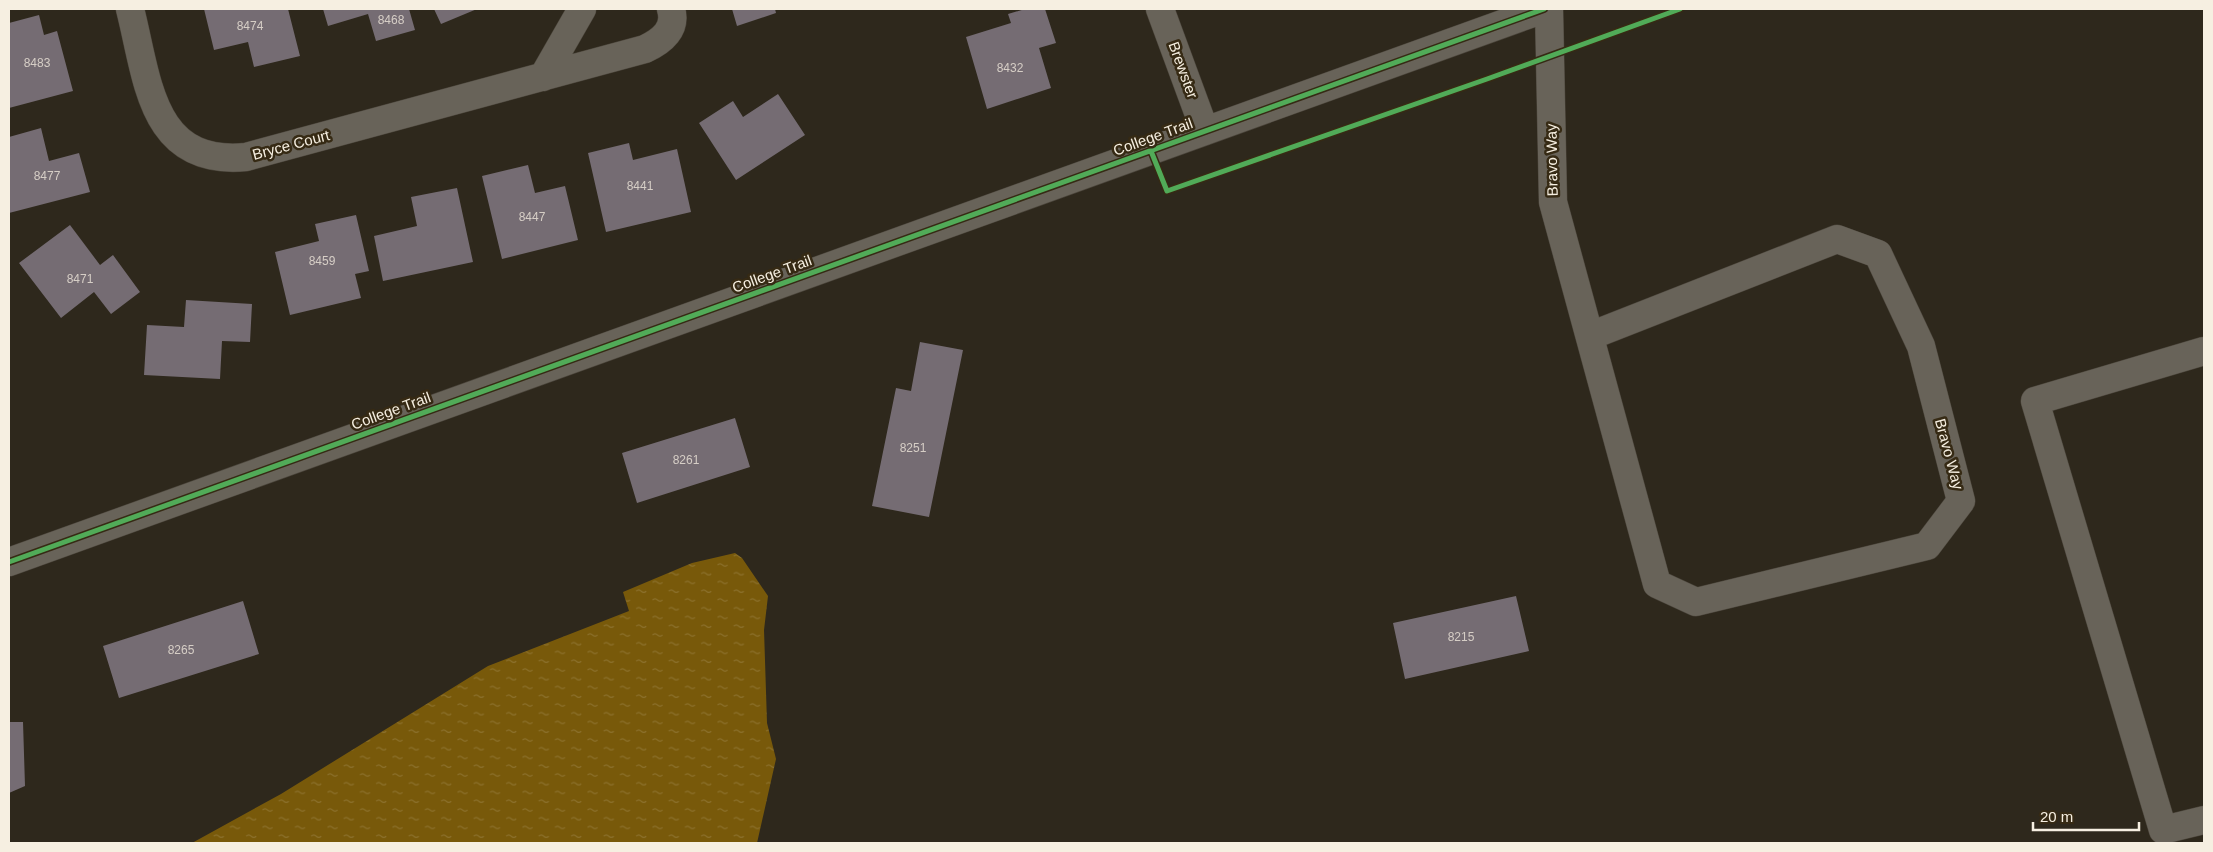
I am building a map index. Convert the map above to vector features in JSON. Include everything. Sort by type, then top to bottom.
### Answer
[{"type":"street","name":"Bryce Court","points":[[130,9],[154,105],[163,123],[189,149],[206,156],[226,159],[246,157],[645,49],[660,41],[670,29],[671,9]]},
{"type":"street","points":[[543,77],[582,9]]},
{"type":"street","name":"Brewster","points":[[1160,9],[1205,131]]},
{"type":"street","name":"College Trail","points":[[9,562],[1544,9]]},
{"type":"street","name":"Bravo Way","points":[[1549,9],[1553,202],[1657,584],[1696,602],[1927,546],[1961,501],[1920,346],[1878,254],[1838,239],[1590,336]]},
{"type":"street","points":[[2204,351],[2034,401],[2163,830],[2204,820]]},
{"type":"water","points":[[735,553],[742,558],[768,596],[764,630],[767,723],[776,759],[757,843],[192,843],[281,794],[488,666],[629,611],[623,592],[692,563]]},
{"type":"building","points":[[204,9],[288,9],[300,56],[254,67],[248,42],[214,50]]},
{"type":"building","points":[[323,9],[409,9],[415,30],[376,41],[368,14],[328,26]]},
{"type":"building","points":[[434,9],[477,9],[441,24]]},
{"type":"building","points":[[732,9],[775,9],[776,13],[737,26]]},
{"type":"building","points":[[1025,9],[1045,9],[1056,43],[1039,48],[1051,88],[987,109],[966,37],[1011,23],[1008,14]]},
{"type":"building","points":[[39,15],[44,35],[57,31],[73,91],[9,108],[9,23]]},
{"type":"building","points":[[778,94],[805,135],[736,180],[699,123],[733,101],[743,117]]},
{"type":"building","points":[[41,128],[49,161],[79,153],[90,192],[9,213],[9,137]]},
{"type":"building","points":[[629,143],[633,160],[677,149],[691,212],[606,232],[588,153]]},
{"type":"building","points":[[528,165],[535,193],[565,186],[578,240],[502,259],[482,176]]},
{"type":"building","points":[[457,188],[473,262],[383,281],[374,236],[417,226],[411,197]]},
{"type":"building","points":[[356,215],[369,271],[355,274],[361,298],[290,315],[275,252],[319,241],[315,224]]},
{"type":"building","points":[[70,225],[100,265],[113,255],[140,292],[111,314],[94,292],[61,318],[19,263]]},
{"type":"building","points":[[186,300],[252,304],[250,342],[222,341],[220,379],[144,375],[147,325],[184,327]]},
{"type":"building","points":[[920,342],[963,350],[929,517],[872,506],[896,388],[911,391]]},
{"type":"building","points":[[735,418],[750,467],[637,503],[622,453]]},
{"type":"building","points":[[1516,596],[1529,651],[1405,679],[1393,623]]},
{"type":"building","points":[[243,601],[259,654],[119,698],[103,646]]},
{"type":"building","points":[[9,722],[23,722],[25,786],[9,793]]},
{"type":"cycle path","points":[[9,562],[1544,9]]},
{"type":"cycle path","points":[[1151,151],[1167,191],[1680,9]]}]
